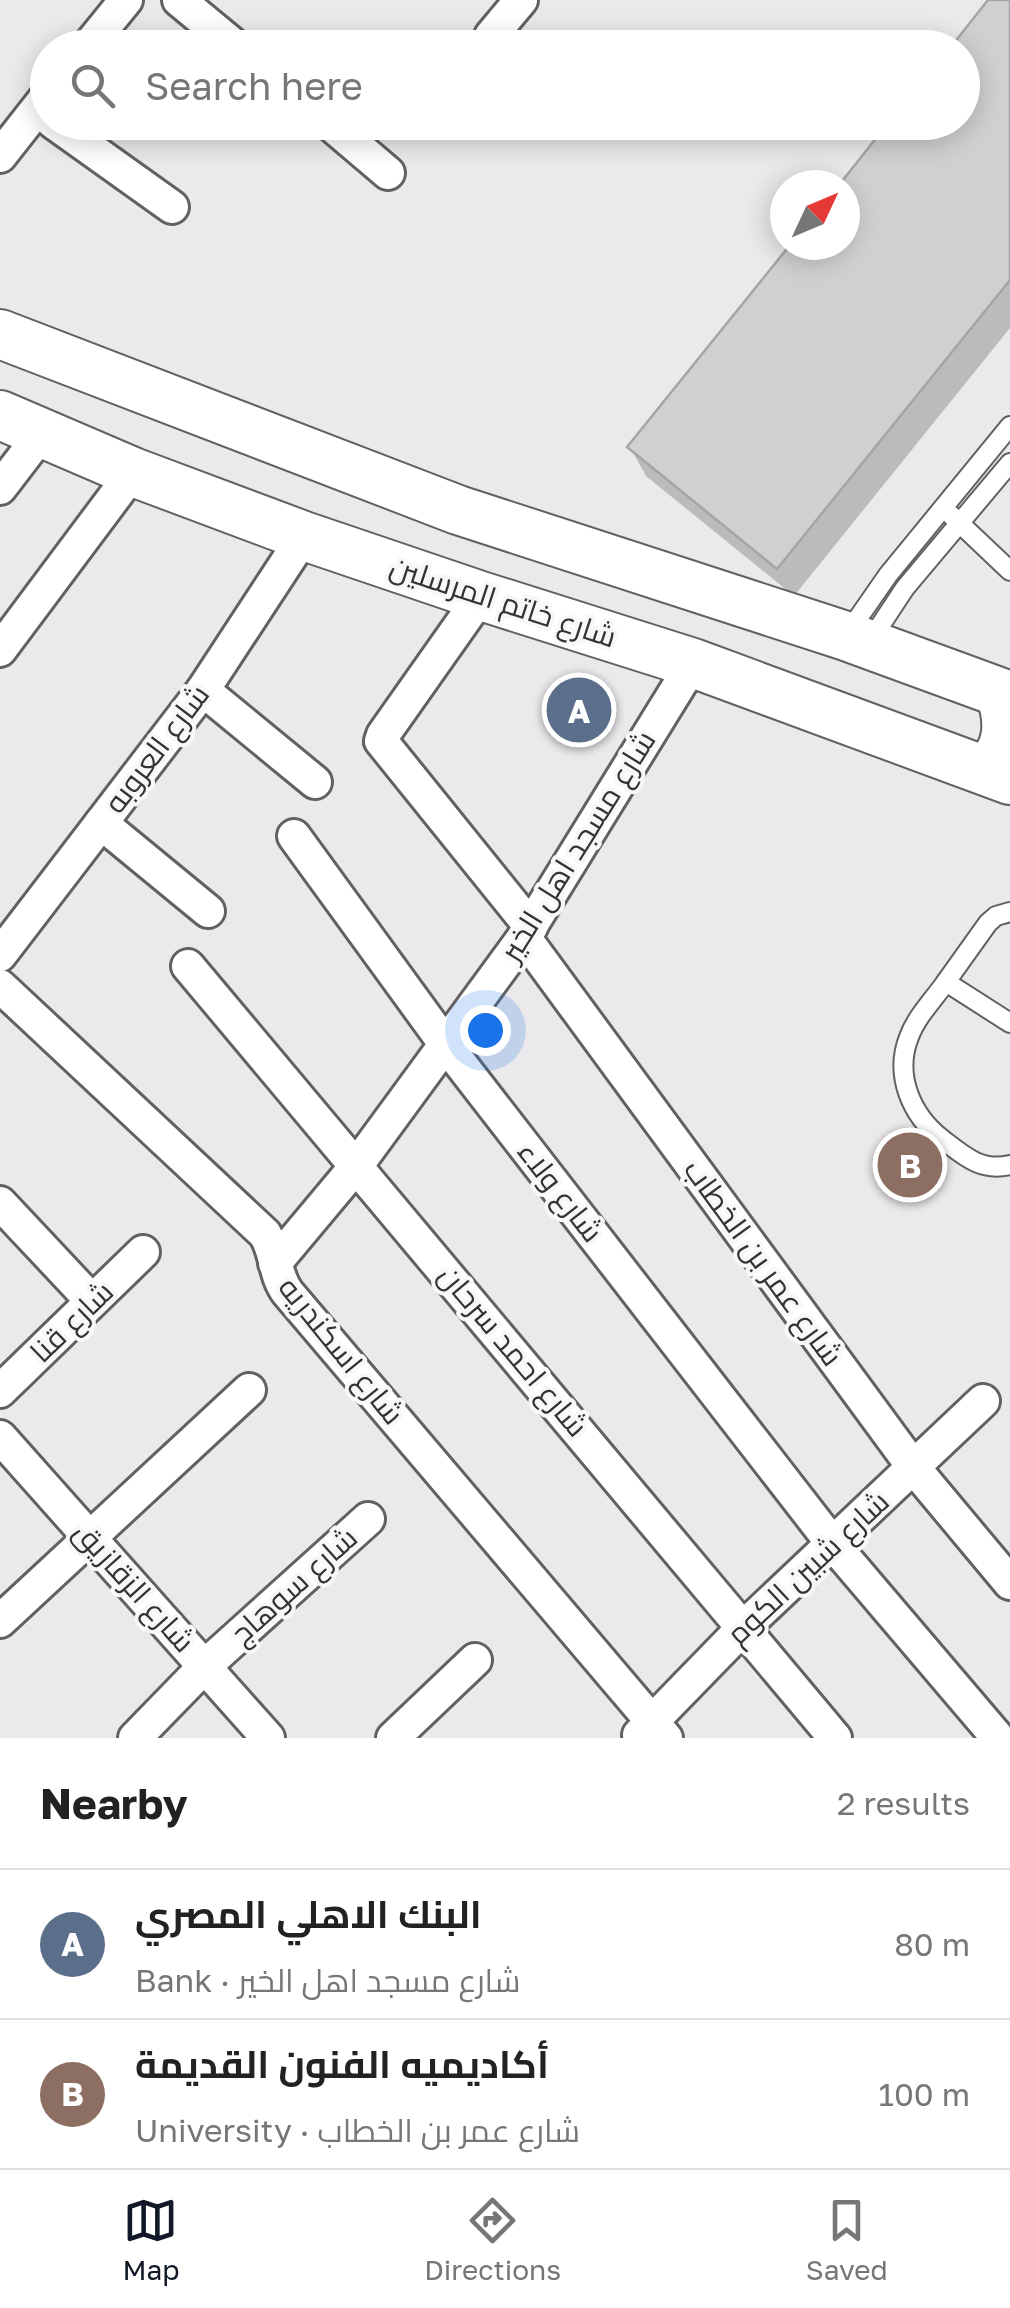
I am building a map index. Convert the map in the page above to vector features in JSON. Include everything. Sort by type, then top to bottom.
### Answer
[{"type":"main road","points":[[0,334],[458,510],[857,640],[1005,694],[1009,728],[998,775]]},
{"type":"main road","name":"شارع خاتم المرسلين","points":[[21,424],[134,472],[304,536],[693,662],[998,775]]},
{"type":"street","points":[[102,30],[126,0]]},
{"type":"street","points":[[179,0],[215,30]]},
{"type":"street","points":[[496,30],[521,0]]},
{"type":"street","points":[[0,156],[30,127]]},
{"type":"street","points":[[84,140],[172,207]]},
{"type":"street","points":[[349,140],[388,173]]},
{"type":"street","points":[[0,488],[21,424]]},
{"type":"street","points":[[0,650],[134,472]]},
{"type":"street","name":"شارع العروبه","points":[[0,955],[203,690],[304,536]]},
{"type":"street","name":"شارع عمر بن الخطاب","points":[[480,596],[382,741],[527,932],[914,1468],[1010,1583]]},
{"type":"street","name":"شارع مسجد اهل الخير","points":[[275,1263],[357,1166],[527,932],[693,662]]},
{"type":"street","points":[[203,690],[315,782]]},
{"type":"street","points":[[101,823],[208,911]]},
{"type":"street","name":"شارع ولاء","points":[[294,836],[446,1045],[832,1543],[998,1738]]},
{"type":"street","name":"شارع احمد سرحان","points":[[188,966],[835,1738]]},
{"type":"street","name":"شارع اسكندريه","points":[[0,986],[265,1234],[288,1294],[651,1733]]},
{"type":"street","points":[[0,1203],[92,1301]]},
{"type":"street","name":"شارع قنا","points":[[0,1391],[144,1252]]},
{"type":"street","points":[[0,1621],[249,1390]]},
{"type":"street","name":"شارع شبين الكوم","points":[[651,1733],[744,1626],[983,1401]]},
{"type":"street","name":"شارع الزقازيق","points":[[0,1436],[268,1738]]},
{"type":"street","name":"شارع سوهاج","points":[[135,1738],[205,1666],[368,1518]]},
{"type":"street","points":[[393,1738],[475,1660]]},
{"type":"lane","points":[[857,640],[888,575],[1010,426]]},
{"type":"lane","points":[[857,640],[1010,462]]},
{"type":"lane","points":[[944,507],[1010,571]]},
{"type":"lane","points":[[1010,912],[988,923],[920,1016],[908,1038],[903,1063],[906,1088],[915,1111],[932,1131],[982,1166],[1010,1165]]},
{"type":"lane","points":[[946,982],[1003,1019],[1010,1000]]},
{"type":"building","points":[[988,0],[1010,0],[1010,280],[777,569],[627,447],[778,260],[860,260],[860,170],[851,170],[875,140],[980,140],[980,30],[964,30]]},
{"type":"place","name":"البنك الاهلي المصري","points":[[579,710]]},
{"type":"place","name":"أكاديميه الفنون القديمة","points":[[910,1165]]}]
